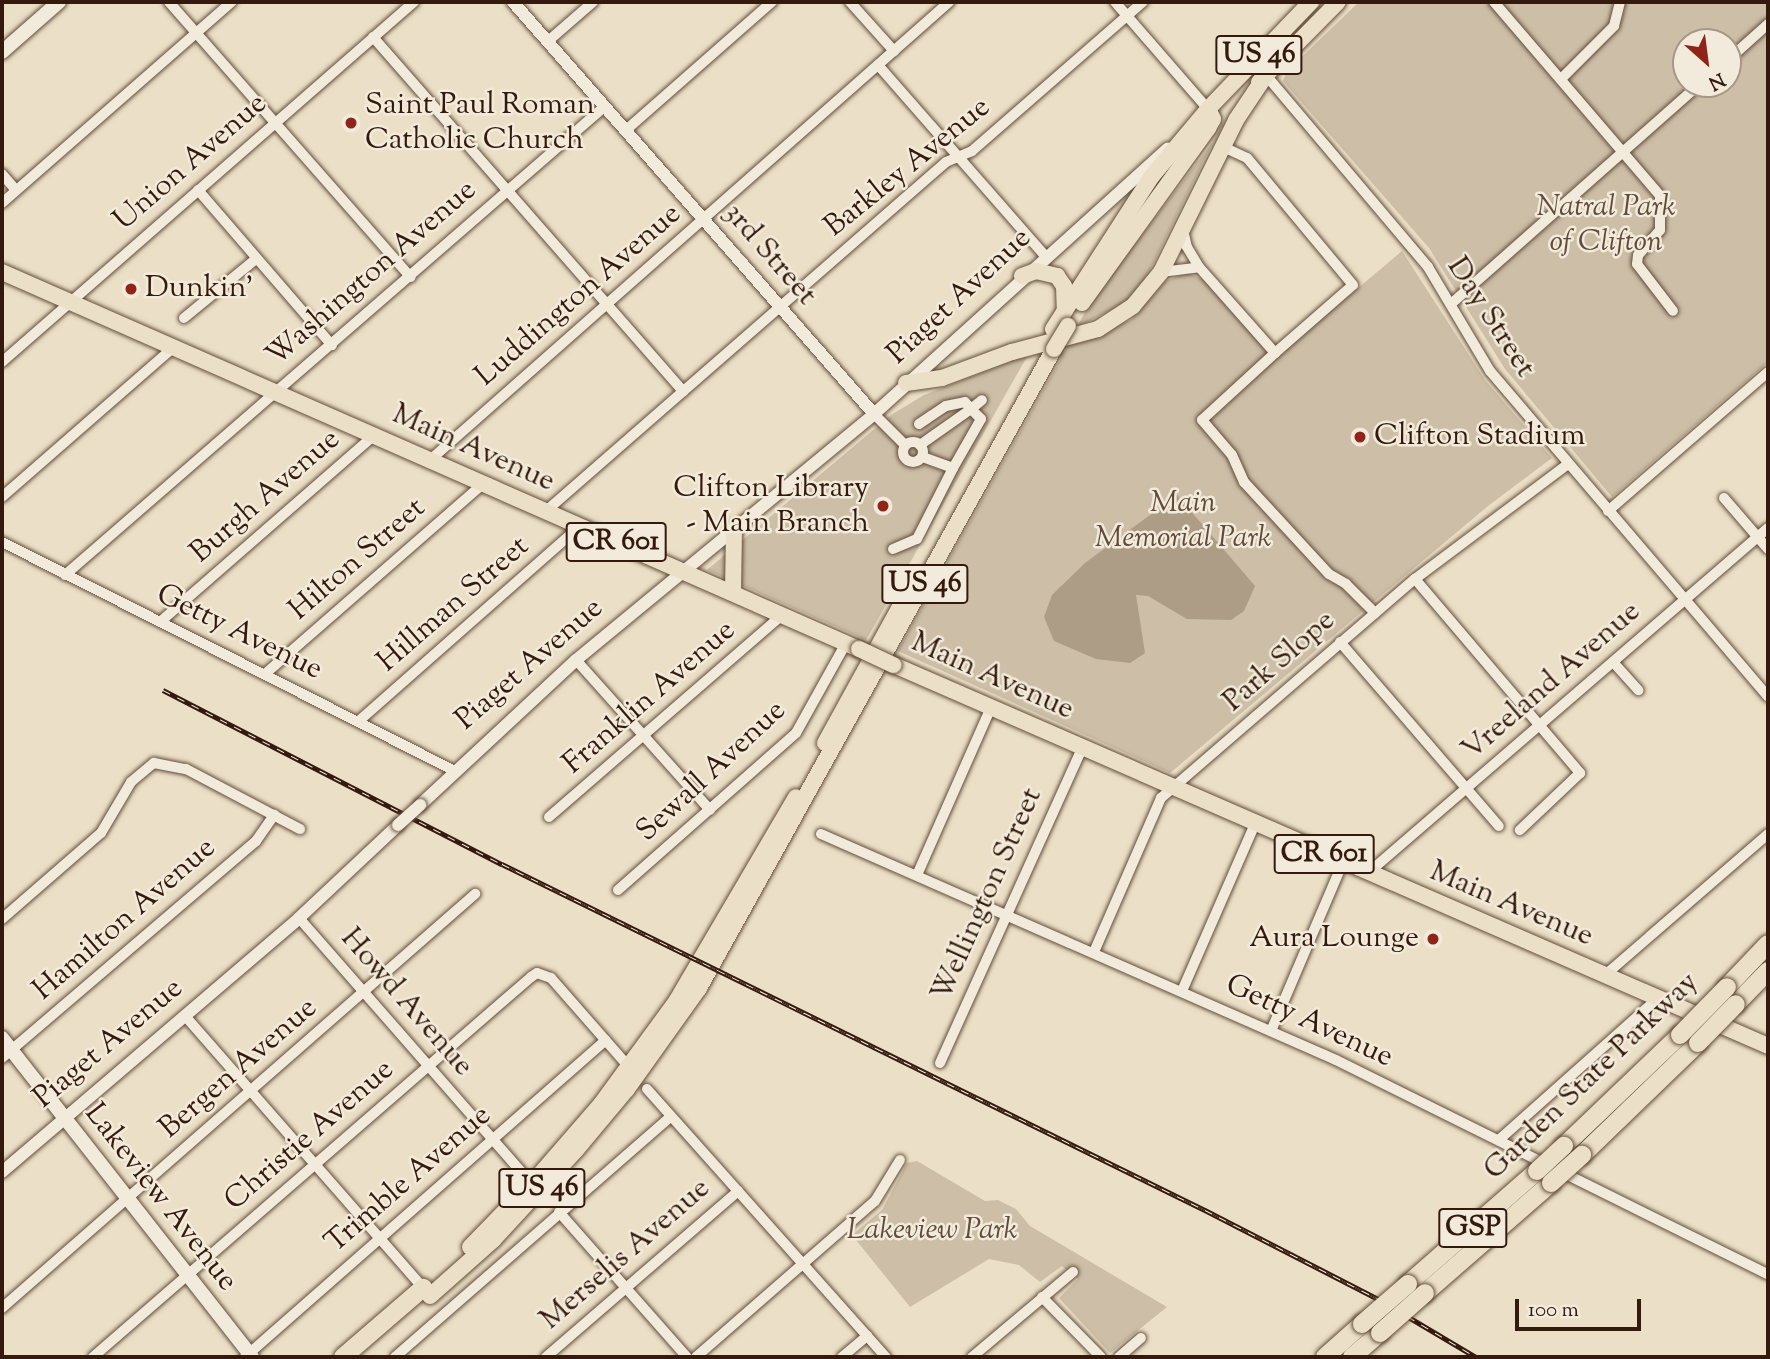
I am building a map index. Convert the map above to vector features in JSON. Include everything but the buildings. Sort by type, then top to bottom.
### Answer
[{"type":"highway","name":"Garden State Parkway","points":[[1352,1357],[1425,1293],[1544,1177],[1564,1146],[1680,1035],[1768,944]]},
{"type":"highway","name":"Garden State Parkway","points":[[1325,1357],[1408,1284],[1544,1177],[1582,1155],[1768,971]]},
{"type":"highway","name":"US 46","points":[[343,1357],[427,1292]]},
{"type":"highway","name":"US 46","points":[[361,1357],[427,1292]]},
{"type":"main road","points":[[2,52],[59,2]]},
{"type":"main road","name":"Piaget Avenue","points":[[1188,133],[1311,2]]},
{"type":"main road","name":"US 46","points":[[1062,322],[1177,172],[1338,2]]},
{"type":"main road","points":[[914,384],[1012,352],[1098,329],[1133,306],[1161,272],[1223,147],[1266,75]]},
{"type":"main road","points":[[1177,172],[1213,119],[1208,109]]},
{"type":"main road","name":"US 46","points":[[427,1292],[537,1194],[635,1068],[709,951],[1062,322],[1121,222],[1188,133]]},
{"type":"main road","points":[[1022,276],[1036,271],[1057,276],[1064,286],[1062,322]]},
{"type":"main road","name":"Main Avenue","points":[[2,272],[1255,824],[1768,1046]]},
{"type":"main road","points":[[733,593],[734,529]]},
{"type":"main road","name":"Lakeview Avenue","points":[[2,1038],[7,1054],[65,1119],[248,1356]]},
{"type":"main road","points":[[635,1068],[647,1089]]},
{"type":"main road","name":"US 46","points":[[427,1292],[532,1184],[635,1068]]},
{"type":"street","points":[[169,2],[411,276]]},
{"type":"street","points":[[2,203],[232,2]]},
{"type":"street","name":"Union Avenue","points":[[2,362],[414,2]]},
{"type":"street","points":[[513,2],[625,131],[772,2]]},
{"type":"street","points":[[547,42],[593,2]]},
{"type":"street","points":[[850,2],[894,51]]},
{"type":"street","name":"Luddington Avenue","points":[[429,461],[949,2]]},
{"type":"street","points":[[1115,2],[1208,109]]},
{"type":"street","name":"Barkley Avenue","points":[[546,512],[946,162],[972,151],[1143,2]]},
{"type":"street","points":[[1494,2],[1662,200],[1660,230],[1638,255],[1637,264],[1673,311]]},
{"type":"street","points":[[1561,79],[1614,26],[1620,2]]},
{"type":"street","points":[[1742,47],[1768,24]]},
{"type":"street","points":[[373,37],[683,391]]},
{"type":"street","name":"Day Street","points":[[1254,61],[1428,267],[1490,371],[1768,696]]},
{"type":"street","points":[[878,65],[1045,256]]},
{"type":"street","points":[[1451,304],[1684,98]]},
{"type":"street","name":"Washington Avenue","points":[[65,575],[604,107]]},
{"type":"street","name":"3rd Street","points":[[625,131],[874,414]]},
{"type":"street","name":"Piaget Avenue","points":[[2,1172],[299,918],[453,771],[576,660],[914,384],[1022,276],[1188,133]]},
{"type":"street","points":[[1223,147],[1247,158],[1353,285],[1202,420],[1232,455],[1244,482],[1329,574],[1375,613]]},
{"type":"street","points":[[2,174],[16,190]]},
{"type":"street","points":[[198,190],[332,345]]},
{"type":"street","points":[[1183,229],[1187,247],[1199,267],[1275,354]]},
{"type":"street","points":[[184,318],[257,258]]},
{"type":"street","points":[[1161,272],[1199,267]]},
{"type":"street","points":[[2,498],[174,348]]},
{"type":"street","points":[[1608,511],[1768,372]]},
{"type":"street","points":[[905,445],[920,445],[982,400]]},
{"type":"street","points":[[893,549],[916,539],[981,419],[965,402],[946,406],[919,424]]},
{"type":"street","points":[[874,414],[905,445],[909,462],[922,457],[953,468]]},
{"type":"street","name":"Burgh Avenue","points":[[160,622],[373,436]]},
{"type":"street","points":[[920,445],[922,457]]},
{"type":"street","name":"Park Slope","points":[[1094,952],[1161,798],[1415,579],[1568,464]]},
{"type":"street","name":"Hilton Street","points":[[265,674],[483,484]]},
{"type":"street","points":[[1724,498],[1768,550]]},
{"type":"street","name":"Hillman Street","points":[[360,720],[580,526]]},
{"type":"street","name":"Vreeland Avenue","points":[[1368,873],[1768,528]]},
{"type":"street","name":"Getty Avenue","points":[[2,542],[360,720],[453,771]]},
{"type":"street","points":[[1415,579],[1580,773],[1520,831]]},
{"type":"street","name":"Franklin Avenue","points":[[549,817],[782,615]]},
{"type":"street","points":[[1340,642],[1499,826]]},
{"type":"street","name":"Sewall Avenue","points":[[618,890],[796,733],[853,646]]},
{"type":"street","points":[[576,660],[710,810]]},
{"type":"street","points":[[1613,662],[1638,691]]},
{"type":"street","points":[[917,875],[991,708]]},
{"type":"street","name":"Wellington Street","points":[[940,1063],[1082,748]]},
{"type":"street","points":[[2,919],[101,834],[131,782],[154,763],[186,769],[300,829]]},
{"type":"street","name":"Hamilton Avenue","points":[[7,1054],[256,841],[274,815]]},
{"type":"street","points":[[1182,991],[1255,824]]},
{"type":"street","name":"Getty Avenue","points":[[821,834],[1006,912],[1271,1031],[1501,1138],[1768,1274]]},
{"type":"street","points":[[1604,975],[1768,834]]},
{"type":"street","points":[[1271,1031],[1343,862]]},
{"type":"street","name":"Bergen Avenue","points":[[2,1308],[475,894]]},
{"type":"street","name":"Howd Avenue","points":[[299,918],[532,1184]]},
{"type":"street","name":"Christie Avenue","points":[[93,1357],[537,973],[551,978],[606,1040]]},
{"type":"street","points":[[1501,1138],[1657,999]]},
{"type":"street","points":[[186,1017],[427,1292]]},
{"type":"street","points":[[606,1040],[635,1068]]},
{"type":"street","name":"Trimble Avenue","points":[[248,1356],[606,1040]]},
{"type":"street","points":[[647,1089],[886,1357]]},
{"type":"street","points":[[395,1357],[671,1116]]},
{"type":"street","points":[[696,1357],[875,1201],[900,1160]]},
{"type":"street","name":"Merselis Avenue","points":[[546,1357],[738,1191]]},
{"type":"street","points":[[559,1212],[687,1357]]},
{"type":"street","points":[[972,1357],[1073,1272]]},
{"type":"street","points":[[1042,1297],[1101,1357]]},
{"type":"street","points":[[842,1357],[867,1336]]},
{"type":"street","points":[[1119,1357],[1141,1338]]},
{"type":"green space","name":"Natral Park of Clifton","points":[[1359,2],[1768,2],[1768,362],[1612,497],[1505,369],[1429,248],[1283,81],[1287,71]]},
{"type":"green space","points":[[1213,142],[1148,274],[1127,302],[1077,327],[1090,303]]},
{"type":"green space","name":"Main Memorial Park","points":[[1402,251],[1485,380],[1552,458],[1488,506],[1170,773],[898,651],[1069,344],[1131,320],[1165,281],[1188,273],[1204,280],[1274,359]]},
{"type":"green space","points":[[1028,355],[866,640],[707,570],[891,415],[924,395]]},
{"type":"green space","name":"Lakeview Park","points":[[917,1161],[985,1201],[998,1200],[1016,1209],[1030,1226],[1167,1307],[1110,1353],[1059,1298],[1078,1279],[1062,1266],[1040,1282],[1019,1265],[989,1259],[910,1307],[852,1235],[882,1210],[907,1163]]},
{"type":"shaded area","points":[[1177,495],[1255,586],[1244,611],[1231,620],[1187,619],[1148,596],[1136,595],[1145,653],[1130,663],[1096,659],[1054,641],[1044,617],[1052,595],[1085,563]]},
{"type":"railway","points":[[163,690],[502,864],[1205,1210],[1380,1300],[1476,1357]]},
{"type":"place","name":"Saint Paul Roman Catholic Church","points":[[351,123]]},
{"type":"place","name":"Dunkin'","points":[[131,289]]},
{"type":"place","name":"Clifton Stadium","points":[[1360,437]]},
{"type":"place","name":"Clifton Library - Main Branch","points":[[883,506]]},
{"type":"place","name":"Aura Lounge","points":[[1433,939]]}]
